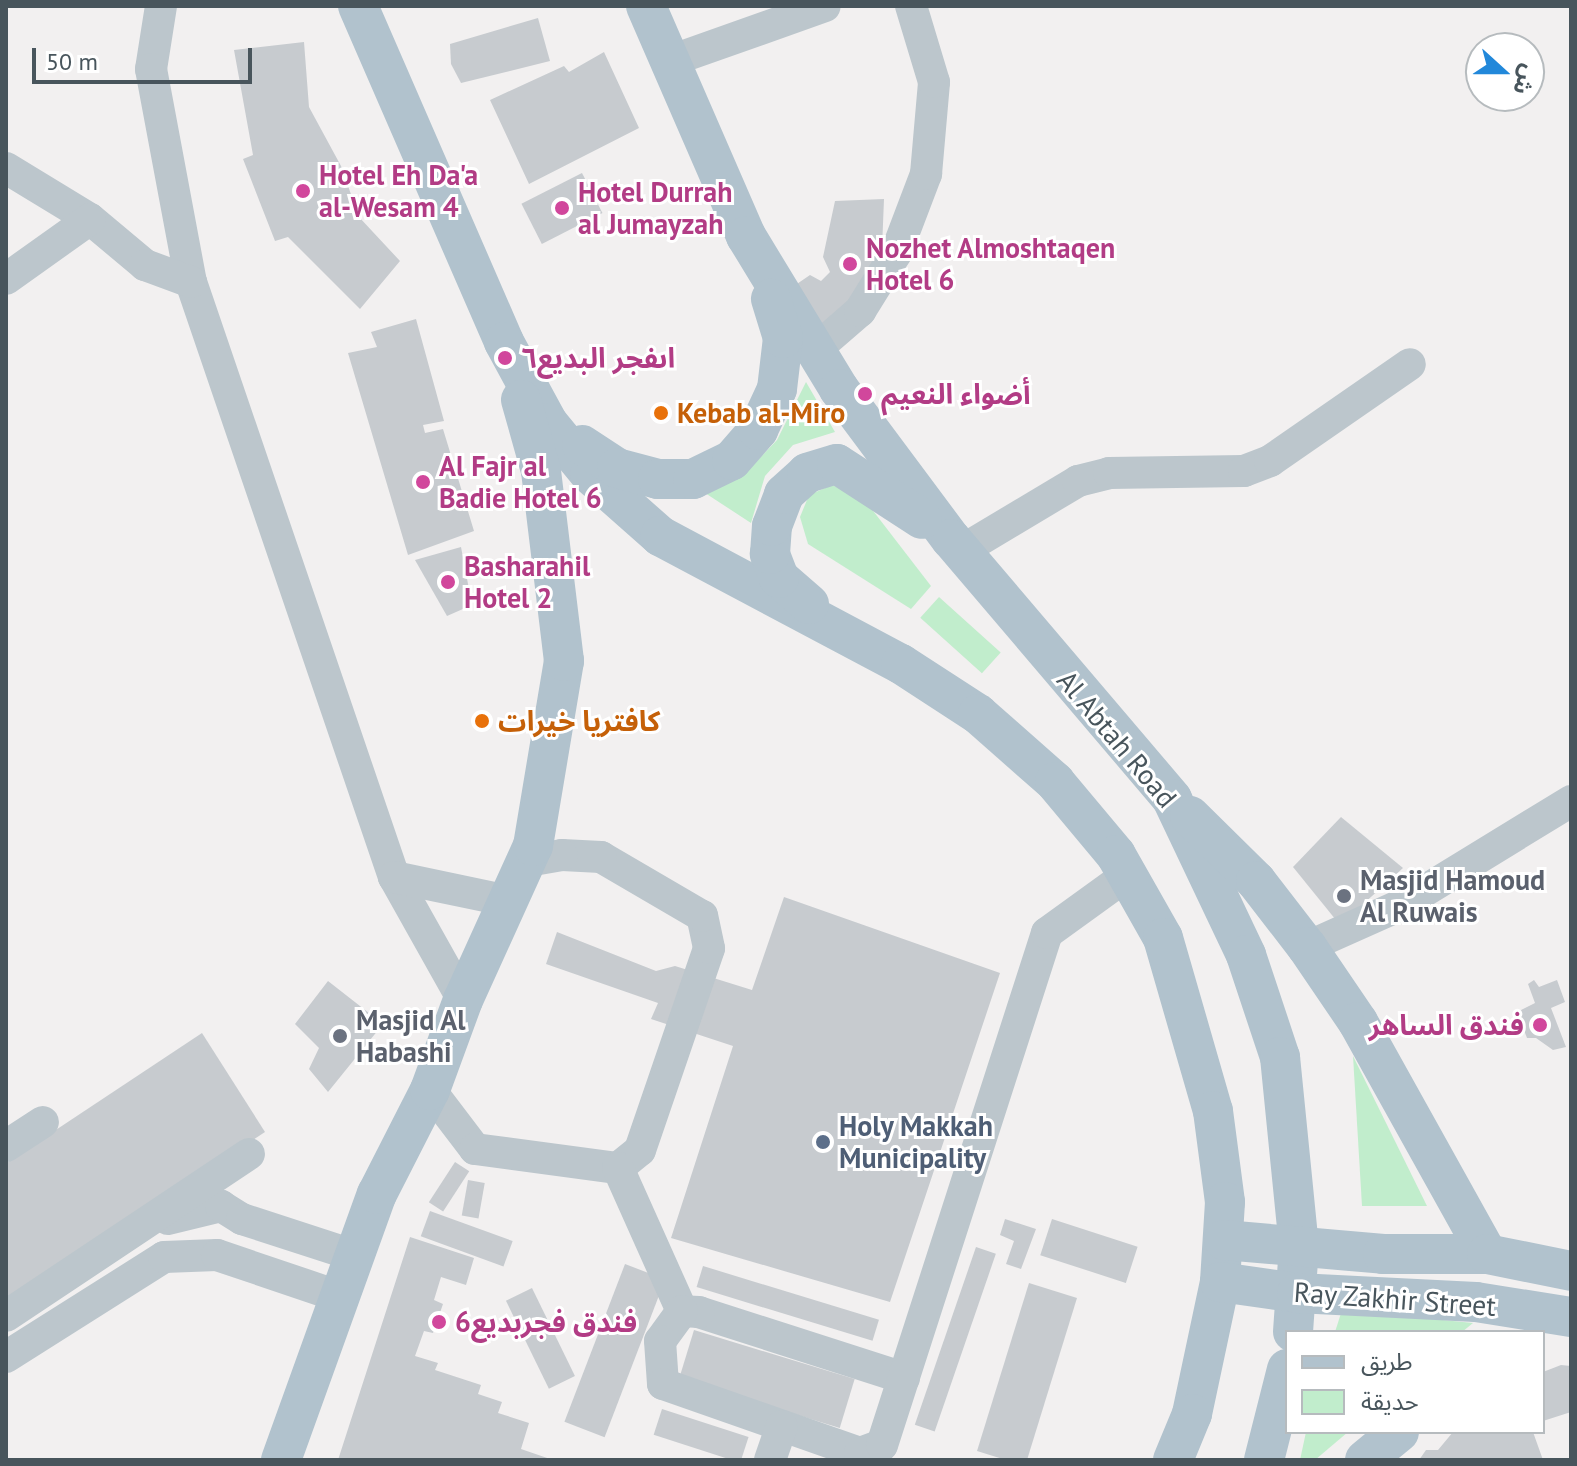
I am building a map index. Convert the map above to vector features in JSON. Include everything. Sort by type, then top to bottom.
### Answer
[{"type":"main road","points":[[358,6],[504,342],[548,423],[590,474],[660,536],[834,626],[978,714],[1055,782],[1127,875],[1163,938],[1192,1029],[1213,1111],[1224,1240],[1220,1282],[1192,1414],[1173,1460]]},
{"type":"main road","points":[[548,423],[617,468],[658,479],[693,479],[732,460],[758,430],[777,389],[783,338],[761,265],[646,6]]},
{"type":"main road","name":"Al Abtah Road","points":[[761,265],[815,350],[956,545],[1172,799],[1246,955],[1280,1057],[1299,1246],[1295,1313]]},
{"type":"main road","points":[[281,1460],[377,1194],[430,1090],[463,1000],[528,861],[564,661],[541,471],[504,342]]},
{"type":"main road","points":[[834,626],[779,578],[770,554],[772,526],[784,494],[807,473],[837,464],[956,545]]},
{"type":"main road","points":[[1172,799],[1256,881],[1307,947],[1358,1022],[1487,1254]]},
{"type":"main road","name":"Ray Zakhir Street","points":[[1224,1240],[1383,1254],[1487,1254],[1571,1271]]},
{"type":"main road","name":"Ray Zakhir Street","points":[[1220,1282],[1295,1313],[1476,1302],[1557,1321]]},
{"type":"main road","points":[[1264,1460],[1285,1377]]},
{"type":"main road","points":[[1368,1459],[1397,1434]]},
{"type":"street","points":[[161,6],[151,69],[191,282],[394,877],[463,1000]]},
{"type":"street","points":[[670,61],[825,6]]},
{"type":"street","points":[[815,350],[867,299],[896,253],[926,174],[934,82],[911,6]]},
{"type":"street","points":[[6,168],[90,219],[145,265],[191,282]]},
{"type":"street","points":[[6,279],[90,219]]},
{"type":"street","points":[[956,545],[1078,481],[1109,473],[1244,471],[1270,461],[1410,364]]},
{"type":"street","points":[[1307,947],[1403,904],[1571,801]]},
{"type":"street","points":[[430,1090],[475,1149],[618,1168],[640,1150],[709,948],[702,916],[601,857],[562,855],[528,861]]},
{"type":"street","points":[[682,1311],[660,1341],[663,1384],[860,1453],[882,1445],[1047,933],[1127,875]]},
{"type":"street","points":[[394,877],[509,901]]},
{"type":"street","points":[[6,1146],[43,1122]]},
{"type":"street","points":[[6,1316],[249,1154]]},
{"type":"street","points":[[618,1168],[682,1311],[904,1378]]},
{"type":"street","points":[[145,1224],[221,1206],[242,1219],[353,1255]]},
{"type":"street","points":[[6,1357],[164,1257],[217,1255],[338,1296]]},
{"type":"street","points":[[770,1460],[782,1426]]},
{"type":"green space","points":[[806,382],[835,432],[793,445],[765,476],[751,523],[702,491],[754,464],[777,440]]},
{"type":"green space","points":[[832,485],[864,499],[931,586],[911,609],[808,544],[800,517],[809,495]]},
{"type":"green space","points":[[939,597],[1001,653],[982,673],[920,618]]},
{"type":"green space","points":[[1353,1056],[1427,1206],[1362,1206]]},
{"type":"green space","points":[[1342,1310],[1473,1323],[1464,1330],[1336,1330]]},
{"type":"green space","points":[[1306,1434],[1346,1434],[1315,1460],[1300,1460]]},
{"type":"building","points":[[538,18],[550,61],[461,83],[451,64],[450,44]]},
{"type":"building","name":"Hotel Eh Da'a al-Wesam 4","points":[[304,42],[309,107],[341,166],[359,217],[400,261],[360,309],[288,237],[275,241],[243,159],[253,155],[234,50]]},
{"type":"building","points":[[604,52],[639,128],[529,184],[490,100],[564,66],[569,72]]},
{"type":"building","name":"Hotel Durrah al Jumayzah","points":[[582,173],[602,213],[542,244],[521,204]]},
{"type":"building","name":"Nozhet Almoshtaqen Hotel 6","points":[[884,199],[882,249],[858,295],[827,329],[791,288],[810,275],[821,281],[830,272],[823,257],[835,201]]},
{"type":"building","name":"Al Fajr al Badie Hotel 6","points":[[416,319],[444,421],[423,425],[425,433],[443,429],[474,531],[408,555],[348,353],[377,347],[371,332]]},
{"type":"building","name":"Basharahil Hotel 2","points":[[461,547],[472,605],[447,616],[415,560]]},
{"type":"building","name":"Masjid Hamoud Al Ruwais","points":[[1341,817],[1403,868],[1340,925],[1293,867]]},
{"type":"building","name":"Holy Makkah Municipality","points":[[784,897],[1000,973],[890,1302],[671,1238],[733,1046],[651,1019],[658,1003],[546,964],[557,932],[656,971],[675,966],[752,990]]},
{"type":"building","name":"فندق الساهر","points":[[1534,980],[1539,987],[1557,980],[1565,1002],[1551,1008],[1566,1047],[1553,1050],[1536,1038],[1527,1038],[1517,1012],[1535,1003],[1528,984]]},
{"type":"building","name":"Masjid Al Habashi","points":[[328,981],[383,1024],[328,1092],[309,1069],[319,1048],[295,1024]]},
{"type":"building","points":[[202,1033],[265,1132],[6,1304],[6,1163]]},
{"type":"building","points":[[455,1162],[469,1171],[443,1212],[429,1202]]},
{"type":"building","points":[[468,1180],[485,1183],[478,1218],[462,1215]]},
{"type":"building","points":[[430,1211],[513,1241],[503,1266],[421,1236]]},
{"type":"building","points":[[1005,1219],[1036,1229],[1021,1269],[1006,1264],[1014,1241],[1000,1235]]},
{"type":"building","points":[[1052,1219],[1138,1247],[1126,1283],[1040,1255]]},
{"type":"building","points":[[410,1237],[474,1258],[466,1285],[441,1277],[434,1300],[443,1304],[433,1333],[424,1331],[415,1356],[438,1363],[435,1370],[481,1385],[478,1394],[502,1402],[498,1413],[529,1423],[521,1449],[553,1460],[338,1460]]},
{"type":"building","points":[[976,1247],[996,1254],[935,1432],[915,1425]]},
{"type":"building","points":[[625,1264],[665,1279],[605,1437],[564,1422]]},
{"type":"building","points":[[703,1266],[879,1320],[873,1341],[697,1287]]},
{"type":"building","points":[[1029,1283],[1077,1298],[1027,1460],[1006,1460],[977,1451]]},
{"type":"building","points":[[532,1288],[575,1376],[549,1389],[506,1301]]},
{"type":"building","points":[[694,1330],[855,1379],[840,1428],[679,1379]]},
{"type":"building","points":[[1561,1365],[1571,1366],[1571,1412],[1545,1420],[1545,1371]]},
{"type":"building","points":[[662,1409],[749,1437],[741,1460],[732,1460],[654,1435]]},
{"type":"building","points":[[1451,1434],[1534,1434],[1543,1460],[1419,1460],[1426,1450],[1438,1450]]},
{"type":"place","name":"Hotel Eh Da'a al-Wesam 4","points":[[303,191]]},
{"type":"place","name":"Hotel Durrah al Jumayzah","points":[[562,208]]},
{"type":"place","name":"Nozhet Almoshtaqen Hotel 6","points":[[850,264]]},
{"type":"place","name":"اىفجر البديع٦","points":[[505,358]]},
{"type":"place","name":"أضواء النعيم","points":[[865,394]]},
{"type":"place","name":"Kebab al-Miro","points":[[661,413]]},
{"type":"place","name":"Al Fajr al Badie Hotel 6","points":[[423,482]]},
{"type":"place","name":"Basharahil Hotel 2","points":[[448,582]]},
{"type":"place","name":"كافتريا خيرات","points":[[482,721]]},
{"type":"place","name":"Masjid Hamoud Al Ruwais","points":[[1344,896]]},
{"type":"place","name":"فندق الساهر","points":[[1540,1025]]},
{"type":"place","name":"Masjid Al Habashi","points":[[340,1036]]},
{"type":"place","name":"Holy Makkah Municipality","points":[[823,1142]]},
{"type":"place","name":"فندق فجربديع6","points":[[439,1322]]}]
